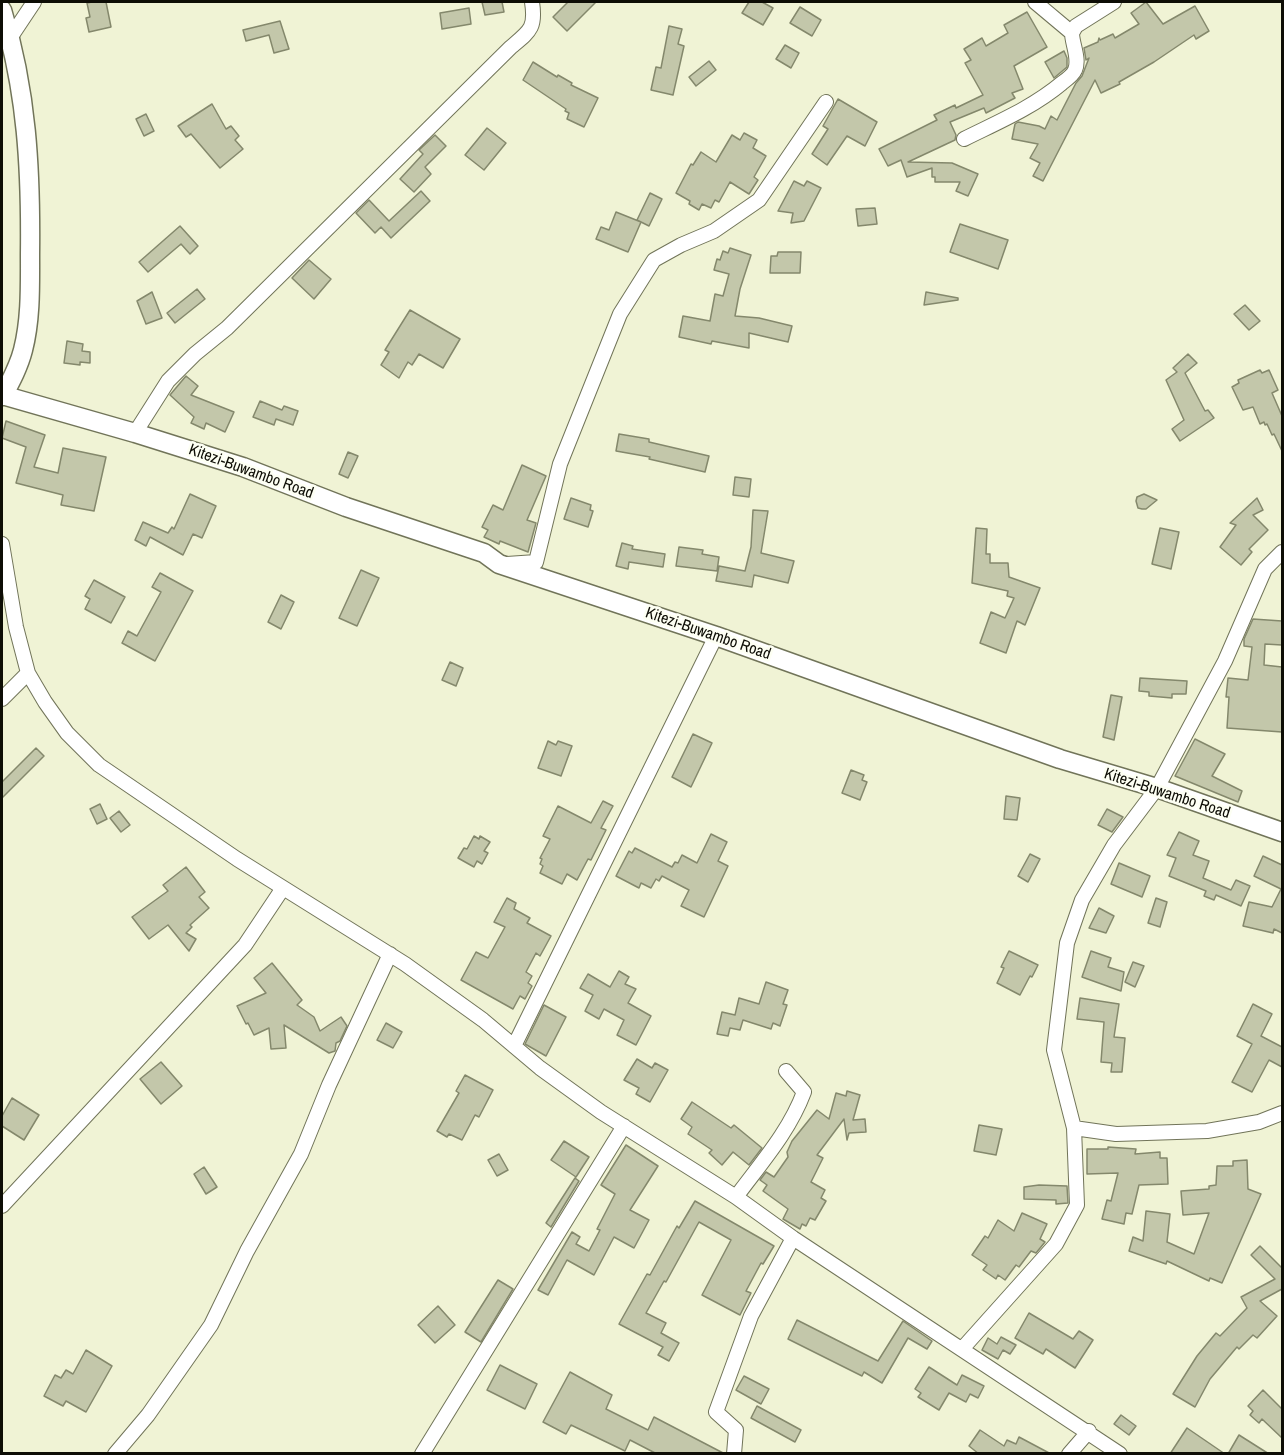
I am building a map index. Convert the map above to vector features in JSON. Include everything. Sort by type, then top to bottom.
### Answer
[{"type":"street","points":[[10,38],[34,2]]},
{"type":"street","points":[[135,433],[168,381],[195,354],[227,328],[532,28],[534,21],[532,2]]},
{"type":"street","points":[[1035,2],[1072,33]]},
{"type":"street","points":[[964,139],[1033,104],[1066,80],[1075,70],[1077,61],[1072,33],[1076,26],[1114,2]]},
{"type":"street","points":[[2,10],[20,78],[27,133],[31,203],[27,332],[16,371],[2,395]]},
{"type":"street","points":[[499,564],[536,562],[560,464],[620,314],[654,260],[714,231],[759,200],[826,102]]},
{"type":"street","name":"Kitezi-Buwambo Road","points":[[2,395],[243,467],[346,507],[484,553],[499,564],[716,636],[1016,744],[1157,788],[1282,832]]},
{"type":"street","points":[[2,544],[16,627],[28,673],[67,733],[99,765],[283,888],[390,954],[483,1020],[540,1068],[624,1126],[736,1197],[793,1238],[1089,1431],[1120,1454]]},
{"type":"street","points":[[962,1349],[1056,1244],[1077,1205],[1074,1128],[1054,1050],[1067,943],[1082,900],[1114,845],[1157,788],[1225,661],[1265,569],[1282,552]]},
{"type":"street","points":[[514,1046],[716,636]]},
{"type":"street","points":[[2,699],[28,673]]},
{"type":"street","points":[[2,1206],[244,945],[283,888]]},
{"type":"street","points":[[116,1454],[147,1415],[211,1325],[247,1251],[301,1154],[328,1085],[390,954]]},
{"type":"street","points":[[736,1197],[796,1114],[804,1092],[786,1071]]},
{"type":"street","points":[[1074,1128],[1116,1134],[1207,1131],[1259,1122],[1282,1113]]},
{"type":"street","points":[[422,1454],[624,1126]]},
{"type":"street","points":[[734,1454],[736,1430],[716,1412],[752,1316],[793,1238]]},
{"type":"street","points":[[1069,1454],[1089,1431]]},
{"type":"building","points":[[106,2],[111,27],[89,32],[86,18],[90,17],[87,3]]},
{"type":"building","points":[[482,2],[502,2],[504,12],[485,15]]},
{"type":"building","points":[[568,2],[596,2],[567,31],[553,17]]},
{"type":"building","points":[[749,2],[762,2],[773,8],[763,25],[742,13]]},
{"type":"building","points":[[1146,2],[1163,24],[1195,6],[1209,31],[1196,39],[1194,35],[1119,82],[1120,84],[1101,93],[1095,80],[1043,181],[1033,176],[1040,163],[1030,158],[1038,144],[1012,139],[1015,124],[1018,122],[1045,129],[1051,116],[1057,120],[1082,76],[1089,58],[1086,60],[1084,48],[1098,42],[1099,38],[1100,40],[1113,34],[1115,38],[1139,24],[1131,13]]},
{"type":"building","points":[[800,7],[821,20],[812,36],[790,23]]},
{"type":"building","points":[[469,8],[471,24],[442,29],[440,13]]},
{"type":"building","points":[[1027,12],[1047,47],[1014,66],[1023,89],[1012,93],[1015,98],[986,113],[984,108],[950,122],[956,135],[955,140],[908,162],[952,163],[978,174],[968,196],[956,191],[960,182],[935,182],[935,177],[932,177],[932,168],[907,177],[901,160],[888,166],[879,149],[937,120],[934,115],[955,105],[956,108],[983,95],[965,63],[971,60],[964,49],[982,38],[986,46],[1008,33],[1004,25]]},
{"type":"building","points":[[280,21],[289,49],[274,53],[269,35],[246,41],[243,30]]},
{"type":"building","points":[[669,26],[682,29],[678,44],[684,46],[673,95],[651,90],[656,67],[661,68]]},
{"type":"building","points":[[785,45],[799,53],[791,68],[776,59]]},
{"type":"building","points":[[1064,51],[1067,67],[1054,78],[1045,62]]},
{"type":"building","points":[[709,61],[716,70],[696,86],[689,77]]},
{"type":"building","points":[[533,62],[598,98],[584,127],[567,119],[569,113],[565,111],[566,109],[523,80]]},
{"type":"building","points":[[838,99],[877,122],[865,146],[847,136],[827,165],[812,154],[828,129],[823,126]]},
{"type":"building","points":[[212,104],[226,129],[231,126],[239,136],[235,140],[243,149],[220,168],[191,134],[186,137],[178,126]]},
{"type":"building","points":[[146,114],[154,131],[144,136],[136,119]]},
{"type":"building","points":[[487,128],[506,143],[484,170],[465,155]]},
{"type":"building","points":[[744,133],[757,140],[753,148],[766,156],[754,177],[758,180],[749,194],[730,182],[719,202],[715,200],[711,208],[702,204],[699,210],[689,204],[690,201],[676,193],[691,164],[693,165],[701,152],[716,162],[732,135],[740,140]]},
{"type":"building","points":[[435,135],[446,146],[425,167],[431,174],[414,192],[400,179],[423,154],[419,150]]},
{"type":"building","points":[[794,181],[804,186],[807,181],[821,188],[804,221],[791,223],[793,213],[778,211]]},
{"type":"building","points":[[421,191],[430,201],[391,238],[381,227],[375,233],[356,213],[369,200],[389,221]]},
{"type":"building","points":[[650,193],[662,199],[649,226],[637,220]]},
{"type":"building","points":[[875,208],[877,224],[858,226],[856,209]]},
{"type":"building","points":[[616,212],[641,222],[628,252],[596,239],[601,227],[609,230]]},
{"type":"building","points":[[960,224],[1008,240],[998,269],[950,252]]},
{"type":"building","points":[[180,226],[198,246],[190,254],[181,244],[148,272],[139,262]]},
{"type":"building","points":[[730,248],[751,255],[740,289],[735,316],[759,318],[792,326],[788,342],[749,333],[749,348],[712,341],[711,344],[679,337],[683,316],[710,321],[715,294],[723,296],[729,274],[714,270],[717,259],[720,260],[723,251],[728,253]]},
{"type":"building","points":[[778,252],[801,252],[800,273],[770,273],[771,256],[777,256]]},
{"type":"building","points":[[309,260],[331,279],[314,299],[292,278]]},
{"type":"building","points":[[197,289],[205,299],[175,323],[167,313]]},
{"type":"building","points":[[152,292],[162,318],[146,324],[137,301]]},
{"type":"building","points":[[926,292],[958,298],[958,300],[924,305]]},
{"type":"building","points":[[1245,305],[1260,321],[1249,330],[1234,314]]},
{"type":"building","points":[[410,310],[460,339],[443,368],[419,354],[412,365],[408,362],[399,378],[381,365],[389,352],[385,350]]},
{"type":"building","points":[[67,341],[83,344],[82,351],[90,352],[90,363],[80,362],[80,365],[64,363]]},
{"type":"building","points":[[1188,354],[1197,363],[1185,373],[1205,411],[1208,410],[1214,418],[1180,441],[1172,429],[1184,420],[1166,380],[1177,372],[1173,368]]},
{"type":"building","points":[[1260,370],[1262,373],[1269,370],[1278,390],[1272,393],[1282,416],[1282,451],[1267,424],[1265,425],[1264,422],[1260,424],[1253,407],[1243,410],[1232,387],[1239,383],[1238,380]]},
{"type":"building","points":[[186,376],[198,386],[191,395],[234,412],[225,432],[206,423],[204,429],[191,423],[194,417],[170,395]]},
{"type":"building","points":[[260,401],[282,410],[284,406],[298,411],[293,425],[276,419],[274,425],[253,417]]},
{"type":"building","points":[[6,421],[45,435],[34,467],[58,473],[63,448],[106,457],[94,511],[61,505],[63,495],[16,483],[26,447],[2,438]]},
{"type":"building","points":[[619,434],[649,439],[649,442],[709,456],[705,472],[649,459],[650,457],[616,451]]},
{"type":"building","points":[[348,452],[358,456],[348,478],[339,474]]},
{"type":"building","points":[[522,465],[546,476],[527,520],[536,523],[528,552],[484,537],[488,530],[482,527],[493,505],[503,510]]},
{"type":"building","points":[[735,477],[751,479],[749,497],[733,495]]},
{"type":"building","points":[[190,494],[216,506],[202,538],[193,534],[183,555],[150,537],[146,546],[135,540],[143,522],[168,533],[172,527],[174,529]]},
{"type":"building","points":[[1144,494],[1157,500],[1146,509],[1138,508],[1137,497]]},
{"type":"building","points":[[571,498],[591,505],[590,510],[593,511],[588,527],[564,519]]},
{"type":"building","points":[[1257,498],[1263,510],[1253,515],[1268,530],[1249,549],[1252,552],[1241,565],[1220,547],[1236,525],[1230,523]]},
{"type":"building","points":[[753,510],[768,511],[761,553],[794,561],[788,583],[754,575],[752,587],[716,581],[719,566],[745,571],[751,547]]},
{"type":"building","points":[[976,528],[987,529],[986,554],[990,554],[990,563],[1008,563],[1009,577],[1040,588],[1025,625],[1017,621],[1006,653],[980,643],[991,612],[1005,618],[1014,598],[1007,596],[1008,591],[972,583]]},
{"type":"building","points":[[1160,528],[1179,532],[1171,569],[1152,564]]},
{"type":"building","points":[[622,543],[633,546],[632,549],[665,554],[663,567],[629,562],[628,569],[616,566]]},
{"type":"building","points":[[679,547],[703,550],[702,554],[719,557],[717,571],[676,566]]},
{"type":"building","points":[[361,570],[379,578],[357,626],[339,618]]},
{"type":"building","points":[[160,573],[193,591],[155,661],[122,643],[128,631],[137,636],[161,592],[152,587]]},
{"type":"building","points":[[94,580],[125,597],[111,623],[85,609],[90,599],[85,596]]},
{"type":"building","points":[[281,595],[294,602],[281,629],[268,622]]},
{"type":"building","points":[[1253,619],[1282,621],[1282,645],[1265,644],[1264,665],[1282,667],[1282,732],[1227,728],[1228,678],[1248,680],[1252,647],[1244,646],[1244,639]]},
{"type":"building","points":[[450,662],[463,668],[456,686],[442,680]]},
{"type":"building","points":[[1140,678],[1187,681],[1186,694],[1172,694],[1172,698],[1149,696],[1149,692],[1139,691]]},
{"type":"building","points":[[1111,695],[1122,697],[1114,740],[1103,737]]},
{"type":"building","points":[[693,734],[712,743],[691,787],[672,777]]},
{"type":"building","points":[[1195,739],[1225,754],[1212,776],[1242,791],[1238,802],[1175,776]]},
{"type":"building","points":[[548,741],[556,745],[558,741],[572,746],[561,776],[538,768]]},
{"type":"building","points":[[36,748],[44,756],[2,798],[2,782]]},
{"type":"building","points":[[851,770],[864,775],[862,780],[867,782],[860,800],[842,793]]},
{"type":"building","points":[[1006,796],[1020,798],[1017,820],[1004,819]]},
{"type":"building","points":[[603,801],[613,806],[601,828],[606,830],[591,860],[588,859],[577,880],[567,874],[562,884],[540,873],[543,866],[540,864],[542,859],[540,858],[550,839],[543,836],[558,806],[591,823]]},
{"type":"building","points":[[100,804],[107,819],[97,824],[90,809]]},
{"type":"building","points":[[1107,809],[1123,817],[1112,832],[1098,825]]},
{"type":"building","points":[[119,811],[130,825],[121,832],[110,818]]},
{"type":"building","points":[[1179,832],[1199,841],[1193,855],[1209,861],[1203,878],[1231,890],[1236,880],[1250,886],[1241,906],[1216,895],[1214,900],[1204,896],[1206,891],[1169,876],[1176,858],[1167,855]]},
{"type":"building","points":[[711,834],[727,842],[718,861],[728,866],[704,917],[681,906],[689,890],[662,876],[659,881],[656,879],[651,888],[641,883],[639,888],[616,876],[629,851],[632,853],[635,848],[672,867],[675,862],[678,863],[682,855],[697,863]]},
{"type":"building","points":[[474,836],[479,839],[480,836],[490,842],[484,851],[488,853],[482,864],[477,861],[474,867],[458,858],[464,848],[467,849]]},
{"type":"building","points":[[1030,854],[1040,859],[1028,882],[1018,876]]},
{"type":"building","points":[[1263,856],[1282,865],[1282,933],[1274,929],[1273,933],[1243,926],[1249,902],[1272,907],[1281,889],[1254,876]]},
{"type":"building","points":[[1119,863],[1150,876],[1142,897],[1111,884]]},
{"type":"building","points":[[186,867],[205,892],[199,897],[209,908],[190,925],[192,927],[186,933],[196,939],[189,951],[168,925],[149,939],[132,917],[168,891],[163,885]]},
{"type":"building","points":[[507,898],[516,903],[514,909],[530,918],[527,923],[551,936],[540,956],[536,953],[526,972],[532,976],[528,983],[532,986],[525,999],[520,996],[513,1009],[461,980],[476,952],[488,958],[505,927],[494,922]]},
{"type":"building","points":[[1156,898],[1167,902],[1160,927],[1148,923]]},
{"type":"building","points":[[1099,908],[1114,916],[1106,933],[1089,928]]},
{"type":"building","points":[[1009,951],[1038,965],[1020,995],[997,983],[1004,968],[1001,967]]},
{"type":"building","points":[[1091,951],[1111,958],[1108,967],[1124,972],[1121,991],[1082,977]]},
{"type":"building","points":[[1133,962],[1144,966],[1135,987],[1125,982]]},
{"type":"building","points":[[272,963],[302,1000],[297,1005],[314,1017],[320,1031],[341,1017],[347,1026],[340,1041],[336,1043],[335,1051],[329,1053],[284,1025],[286,1048],[271,1049],[269,1028],[254,1035],[248,1023],[246,1024],[237,1006],[266,993],[254,978]]},
{"type":"building","points":[[619,971],[629,977],[625,984],[636,989],[628,1003],[651,1016],[636,1045],[617,1035],[624,1020],[604,1009],[599,1019],[585,1011],[593,995],[580,988],[588,974],[610,987]]},
{"type":"building","points":[[766,982],[788,990],[783,1004],[787,1005],[780,1026],[773,1023],[771,1029],[743,1020],[740,1030],[730,1028],[728,1036],[717,1034],[722,1012],[735,1015],[739,998],[759,1004]]},
{"type":"building","points":[[1080,998],[1119,1004],[1114,1037],[1125,1038],[1122,1072],[1111,1072],[1112,1063],[1101,1062],[1104,1022],[1077,1019]]},
{"type":"building","points":[[1253,1004],[1272,1014],[1261,1036],[1282,1047],[1282,1067],[1269,1060],[1252,1092],[1232,1082],[1252,1044],[1237,1036]]},
{"type":"building","points":[[544,1005],[566,1017],[546,1056],[525,1044]]},
{"type":"building","points":[[386,1023],[402,1032],[393,1048],[377,1040]]},
{"type":"building","points":[[637,1059],[652,1068],[655,1063],[668,1070],[650,1102],[636,1094],[639,1088],[624,1080]]},
{"type":"building","points":[[161,1062],[182,1086],[161,1104],[140,1079]]},
{"type":"building","points":[[465,1075],[493,1090],[479,1117],[475,1115],[462,1140],[449,1134],[447,1137],[437,1131],[459,1093],[456,1091]]},
{"type":"building","points":[[847,1091],[860,1095],[853,1120],[865,1119],[866,1132],[849,1133],[847,1140],[844,1119],[817,1155],[823,1158],[811,1182],[825,1190],[821,1198],[826,1201],[815,1220],[810,1218],[806,1226],[802,1224],[800,1229],[783,1219],[788,1209],[763,1191],[767,1185],[760,1180],[766,1172],[774,1177],[788,1157],[787,1152],[792,1141],[817,1110],[829,1119],[836,1093],[846,1096]]},
{"type":"building","points":[[12,1098],[39,1115],[24,1140],[2,1126],[2,1116]]},
{"type":"building","points":[[692,1102],[731,1128],[734,1125],[762,1148],[749,1165],[733,1152],[722,1165],[709,1153],[712,1150],[688,1134],[692,1127],[681,1119]]},
{"type":"building","points":[[979,1125],[1002,1129],[996,1155],[974,1151]]},
{"type":"building","points":[[564,1141],[589,1157],[576,1177],[551,1160]]},
{"type":"building","points":[[626,1145],[658,1166],[630,1210],[649,1220],[634,1248],[614,1237],[594,1275],[567,1260],[548,1295],[538,1290],[572,1232],[580,1237],[576,1244],[589,1251],[600,1230],[597,1229],[615,1194],[601,1185]]},
{"type":"building","points":[[1108,1147],[1136,1149],[1135,1154],[1160,1152],[1160,1158],[1167,1158],[1168,1184],[1139,1185],[1132,1214],[1126,1213],[1124,1224],[1102,1219],[1107,1200],[1111,1201],[1118,1173],[1087,1174],[1087,1149],[1108,1149]]},
{"type":"building","points":[[499,1154],[508,1170],[497,1176],[488,1160]]},
{"type":"building","points":[[1247,1160],[1248,1189],[1261,1194],[1222,1283],[1210,1278],[1209,1281],[1167,1261],[1166,1264],[1129,1251],[1133,1237],[1143,1241],[1146,1211],[1170,1214],[1167,1242],[1194,1254],[1209,1213],[1183,1215],[1181,1191],[1209,1189],[1209,1186],[1216,1185],[1217,1166],[1233,1166],[1233,1161]]},
{"type":"building","points":[[204,1167],[217,1187],[206,1194],[194,1174]]},
{"type":"building","points":[[575,1178],[579,1181],[551,1227],[546,1223]]},
{"type":"building","points":[[1067,1186],[1068,1203],[1056,1204],[1056,1200],[1024,1199],[1024,1187]]},
{"type":"building","points":[[695,1201],[774,1246],[763,1264],[761,1263],[746,1291],[751,1293],[740,1315],[702,1295],[731,1240],[699,1222],[646,1313],[666,1323],[661,1333],[679,1343],[669,1361],[658,1355],[663,1347],[619,1324],[647,1274],[650,1275],[677,1226],[679,1228]]},
{"type":"building","points":[[1022,1213],[1047,1224],[1040,1239],[1045,1242],[1036,1253],[1031,1251],[1019,1267],[1016,1265],[1005,1280],[998,1275],[996,1279],[983,1270],[987,1265],[972,1255],[985,1236],[988,1238],[998,1220],[1014,1231]]},
{"type":"building","points":[[1260,1246],[1282,1268],[1282,1289],[1260,1301],[1277,1316],[1257,1338],[1253,1335],[1239,1349],[1237,1347],[1210,1379],[1195,1407],[1173,1394],[1197,1356],[1216,1333],[1220,1336],[1247,1308],[1241,1297],[1275,1279],[1251,1255]]},
{"type":"building","points":[[498,1280],[513,1289],[481,1342],[465,1332]]},
{"type":"building","points":[[438,1306],[455,1325],[435,1343],[418,1325]]},
{"type":"building","points":[[1029,1313],[1073,1339],[1079,1331],[1093,1340],[1075,1368],[1046,1349],[1043,1354],[1015,1338]]},
{"type":"building","points":[[797,1320],[878,1361],[903,1321],[932,1341],[927,1349],[908,1338],[882,1383],[864,1372],[862,1376],[788,1339]]},
{"type":"building","points":[[1001,1337],[1016,1345],[1010,1354],[1003,1350],[998,1359],[982,1350],[988,1338],[997,1344]]},
{"type":"building","points":[[86,1350],[112,1366],[86,1412],[66,1401],[63,1406],[44,1396],[55,1375],[61,1378],[66,1370],[73,1374]]},
{"type":"building","points":[[500,1365],[537,1384],[525,1409],[487,1390]]},
{"type":"building","points":[[929,1367],[957,1385],[962,1375],[984,1386],[978,1398],[970,1394],[966,1402],[949,1393],[939,1410],[918,1397],[921,1393],[915,1389]]},
{"type":"building","points":[[570,1372],[612,1395],[606,1409],[648,1430],[654,1417],[725,1454],[657,1454],[630,1440],[625,1451],[571,1425],[566,1434],[543,1422]]},
{"type":"building","points":[[744,1376],[769,1389],[761,1404],[736,1390]]},
{"type":"building","points":[[1263,1390],[1282,1409],[1282,1438],[1262,1419],[1259,1423],[1250,1415],[1253,1411],[1248,1406]]},
{"type":"building","points":[[757,1406],[801,1430],[795,1442],[751,1418]]},
{"type":"building","points":[[1121,1415],[1136,1426],[1129,1435],[1114,1424]]},
{"type":"building","points":[[1187,1428],[1225,1454],[1170,1454]]},
{"type":"building","points":[[980,1430],[1004,1446],[1007,1440],[1016,1444],[1019,1437],[1051,1454],[979,1454],[969,1446]]},
{"type":"building","points":[[1239,1435],[1269,1454],[1228,1454]]}]
